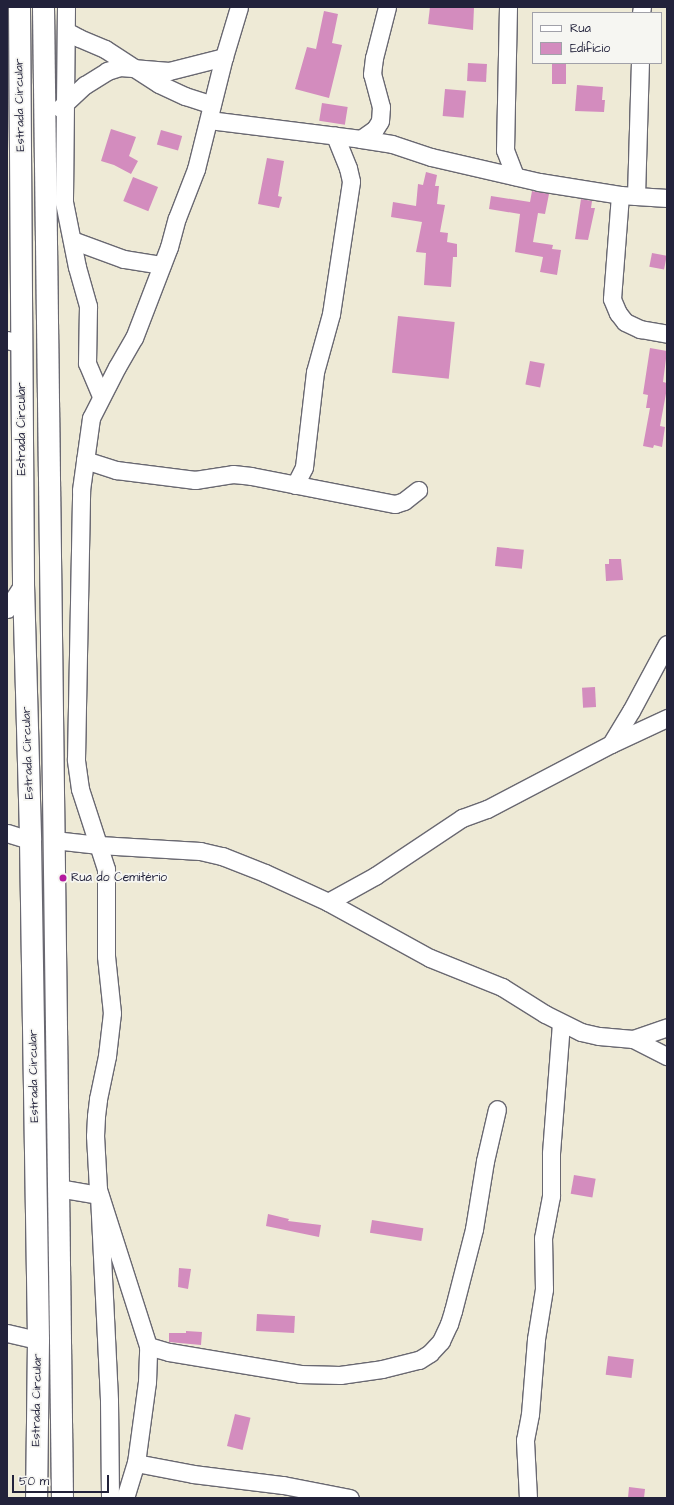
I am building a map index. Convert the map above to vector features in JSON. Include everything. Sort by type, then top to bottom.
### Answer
[{"type":"main road","name":"Estrada Circular","points":[[19,7],[14,342],[23,584],[30,840],[38,1340],[36,1498]]},
{"type":"main road","name":"Estrada Circular","points":[[43,7],[62,1498]]},
{"type":"street","points":[[66,7],[64,202],[88,306],[87,363],[101,396]]},
{"type":"street","points":[[110,1498],[109,1401],[95,1136],[98,1099],[107,1056],[112,1013],[106,956],[106,869],[99,845],[90,824],[80,789],[76,759],[81,490],[91,418],[101,396],[134,338],[162,265],[196,169],[224,57],[239,7]]},
{"type":"street","points":[[361,139],[380,121],[381,106],[372,74],[374,58],[387,7]]},
{"type":"street","points":[[508,7],[505,150],[515,176]]},
{"type":"street","points":[[66,31],[105,49],[133,68],[211,112],[335,136],[392,144],[431,157],[515,176],[628,196],[667,198]]},
{"type":"street","points":[[45,118],[64,105],[85,85],[106,71],[120,67],[170,71],[224,57]]},
{"type":"street","points":[[640,64],[628,196],[612,298],[618,313],[625,322],[640,329],[667,334]]},
{"type":"street","points":[[295,485],[304,466],[315,372],[331,314],[351,181],[348,168],[335,136]]},
{"type":"street","points":[[483,168],[505,150]]},
{"type":"street","points":[[72,240],[124,259],[162,265]]},
{"type":"street","points":[[85,460],[116,470],[195,480],[233,474],[395,504],[404,501],[418,490]]},
{"type":"street","points":[[7,609],[23,584]]},
{"type":"street","points":[[611,744],[631,711],[667,644]]},
{"type":"street","points":[[328,902],[375,876],[462,818],[487,809],[611,744],[667,718]]},
{"type":"street","points":[[7,833],[30,840]]},
{"type":"street","points":[[54,840],[99,845],[200,851],[214,854],[265,873],[328,902],[430,958],[502,987],[561,1023],[581,1032],[633,1039],[667,1056]]},
{"type":"street","points":[[528,1498],[525,1440],[530,1414],[536,1339],[544,1289],[543,1238],[551,1196],[551,1153],[561,1023]]},
{"type":"street","points":[[633,1039],[667,1027]]},
{"type":"street","points":[[148,1346],[169,1352],[300,1374],[340,1375],[382,1369],[419,1360],[430,1353],[441,1341],[450,1324],[454,1311],[474,1230],[485,1161],[497,1109]]},
{"type":"street","points":[[58,1188],[99,1196]]},
{"type":"street","points":[[99,1196],[131,1290],[148,1346],[147,1382],[136,1463],[125,1498]]},
{"type":"street","points":[[7,1333],[38,1340]]},
{"type":"street","points":[[136,1463],[193,1474],[283,1485],[350,1498]]},
{"type":"building","points":[[430,7],[474,7],[473,30],[428,24]]},
{"type":"building","points":[[324,11],[338,14],[332,43],[342,45],[329,98],[295,89],[307,47],[316,49]]},
{"type":"building","points":[[468,63],[487,64],[486,82],[467,81]]},
{"type":"building","points":[[552,64],[566,64],[566,84],[552,84]]},
{"type":"building","points":[[577,85],[603,87],[602,100],[605,100],[604,112],[575,111]]},
{"type":"building","points":[[445,89],[466,91],[464,118],[443,116]]},
{"type":"building","points":[[322,103],[348,107],[345,125],[319,121]]},
{"type":"building","points":[[111,129],[136,137],[129,156],[138,161],[131,174],[114,165],[101,161]]},
{"type":"building","points":[[161,130],[182,136],[178,150],[157,144]]},
{"type":"building","points":[[267,158],[284,161],[278,196],[282,197],[279,208],[258,204]]},
{"type":"building","points":[[426,172],[437,175],[435,186],[439,186],[437,204],[445,205],[440,232],[448,233],[447,242],[457,244],[457,257],[453,257],[451,287],[424,285],[426,253],[416,252],[422,222],[391,217],[393,202],[416,206],[418,184],[423,185]]},
{"type":"building","points":[[133,177],[158,187],[148,211],[123,201]]},
{"type":"building","points":[[532,191],[549,194],[545,214],[538,213],[533,242],[553,245],[552,249],[561,250],[557,275],[540,272],[543,257],[515,252],[520,214],[489,209],[491,196],[530,202]]},
{"type":"building","points":[[581,199],[592,201],[591,208],[595,208],[588,240],[575,239]]},
{"type":"building","points":[[652,253],[667,256],[664,270],[649,267]]},
{"type":"building","points":[[398,316],[455,322],[449,379],[392,373]]},
{"type":"building","points":[[650,348],[667,351],[663,382],[667,383],[667,388],[660,426],[665,427],[662,447],[654,445],[653,448],[643,446],[650,408],[646,408],[648,395],[643,394]]},
{"type":"building","points":[[530,361],[545,364],[540,387],[525,385]]},
{"type":"building","points":[[497,547],[524,550],[522,569],[495,566]]},
{"type":"building","points":[[609,559],[621,559],[623,580],[606,581],[605,564],[609,564]]},
{"type":"building","points":[[595,687],[596,707],[583,708],[582,688]]},
{"type":"building","points":[[574,1175],[596,1179],[592,1198],[571,1194]]},
{"type":"building","points":[[268,1214],[289,1219],[288,1221],[321,1225],[319,1237],[266,1226]]},
{"type":"building","points":[[372,1220],[423,1228],[421,1241],[370,1233]]},
{"type":"building","points":[[179,1268],[191,1269],[188,1289],[178,1287]]},
{"type":"building","points":[[257,1314],[295,1316],[294,1333],[256,1331]]},
{"type":"building","points":[[186,1331],[202,1332],[201,1345],[169,1342],[169,1333],[186,1333]]},
{"type":"building","points":[[608,1356],[634,1359],[631,1378],[606,1375]]},
{"type":"building","points":[[235,1414],[251,1418],[243,1450],[227,1446]]},
{"type":"building","points":[[629,1487],[645,1489],[644,1498],[628,1498]]},
{"type":"place","name":"Rua do Cemitério","points":[[63,878]]}]
